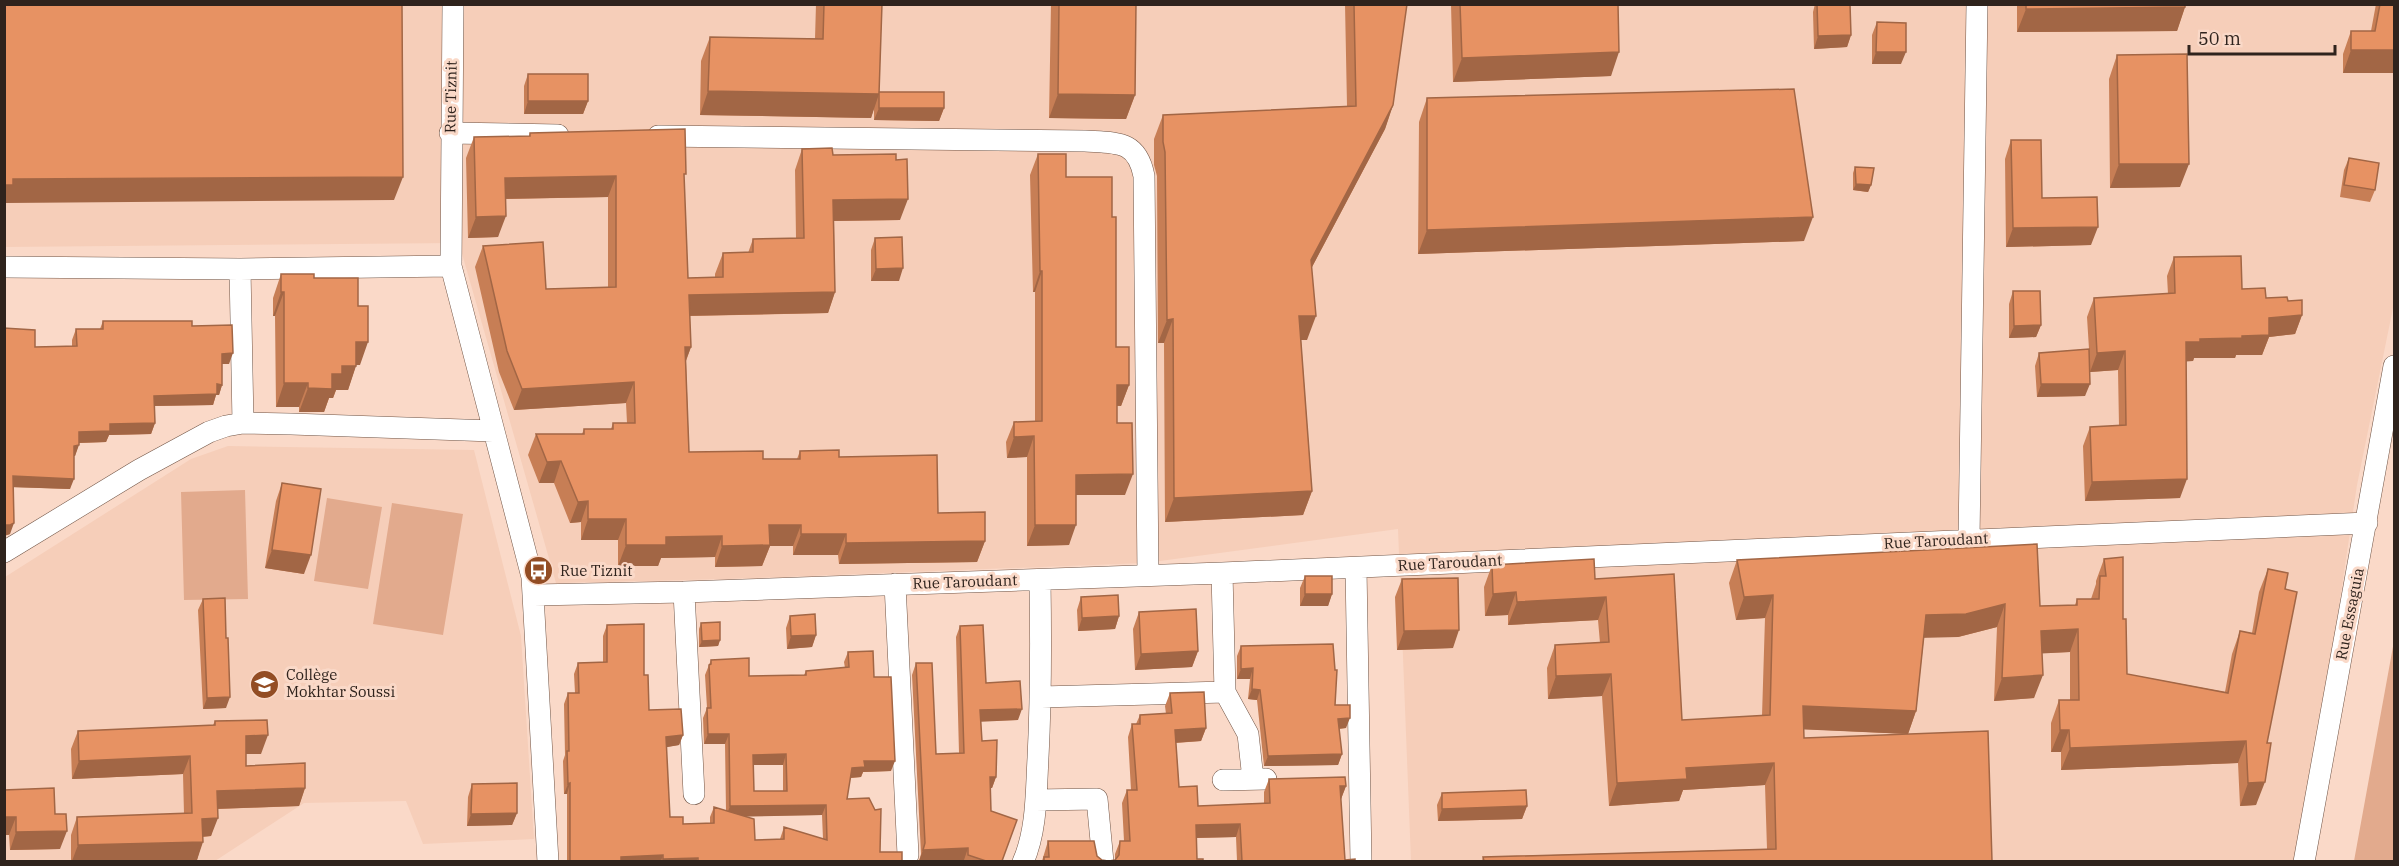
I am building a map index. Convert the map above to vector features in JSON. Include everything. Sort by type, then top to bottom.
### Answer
[{"type":"street","name":"Rue Tiznit","points":[[453,4],[450,133],[451,266],[532,577],[548,861]]},
{"type":"street","points":[[1970,539],[1977,4]]},
{"type":"street","points":[[450,133],[582,135]]},
{"type":"street","points":[[642,136],[1085,141],[1117,143],[1129,147],[1137,154],[1144,176],[1148,574]]},
{"type":"street","points":[[4,267],[240,269],[451,266]]},
{"type":"street","points":[[240,269],[243,423]]},
{"type":"street","name":"Rue Essaguia","points":[[2304,861],[2394,366]]},
{"type":"street","points":[[4,552],[139,470],[209,432],[243,423],[493,431]]},
{"type":"street","name":"Rue Taroudant","points":[[534,595],[684,592],[1356,568],[1970,539],[2367,524]]},
{"type":"street","points":[[1356,568],[1361,861]]},
{"type":"street","points":[[1222,573],[1225,692],[1248,734],[1253,779]]},
{"type":"street","points":[[1023,861],[1028,848],[1036,800],[1041,697],[1040,580]]},
{"type":"street","points":[[895,584],[908,855]]},
{"type":"street","points":[[684,592],[694,794]]},
{"type":"street","points":[[1041,697],[1225,692]]},
{"type":"street","points":[[1336,777],[1359,777]]},
{"type":"street","points":[[1223,780],[1288,778]]},
{"type":"street","points":[[1036,800],[1097,799],[1103,861]]},
{"type":"shaded area","points":[[4,5],[2394,5],[2394,303],[2357,485],[2301,861],[1411,861],[1398,529],[1145,563],[556,583],[459,243],[5,247]]},
{"type":"shaded area","name":"Collège Mokhtar Soussi","points":[[228,446],[474,450],[521,636],[534,839],[423,844],[406,801],[304,803],[215,861],[5,862],[5,577],[191,459]]},
{"type":"shaded area","points":[[245,490],[248,599],[184,600],[181,492]]},
{"type":"shaded area","points":[[327,498],[382,507],[368,589],[314,581]]},
{"type":"shaded area","points":[[392,503],[463,514],[443,635],[373,624]]},
{"type":"shaded area","points":[[2394,641],[2394,861],[2354,861]]},
{"type":"building","points":[[4,4],[402,4],[403,177],[13,179],[13,185],[4,185]]},
{"type":"building","points":[[824,4],[882,4],[879,94],[708,91],[710,37],[823,39]]},
{"type":"building","points":[[1059,4],[1136,4],[1135,95],[1058,94]]},
{"type":"building","points":[[1354,4],[1407,4],[1393,105],[1311,260],[1316,316],[1299,316],[1312,491],[1174,498],[1173,319],[1167,320],[1163,115],[1356,106]]},
{"type":"building","points":[[1460,4],[1618,4],[1619,52],[1462,58]]},
{"type":"building","points":[[1817,4],[1850,4],[1851,35],[1818,36]]},
{"type":"building","points":[[2026,4],[2185,4],[2185,7],[2026,9]]},
{"type":"building","points":[[2380,4],[2394,4],[2394,50],[2351,50],[2351,31],[2375,31]]},
{"type":"building","points":[[1877,22],[1906,23],[1906,52],[1876,52]]},
{"type":"building","points":[[2187,54],[2189,164],[2119,164],[2117,55]]},
{"type":"building","points":[[528,74],[588,74],[588,101],[528,101]]},
{"type":"building","points":[[1794,89],[1813,217],[1427,230],[1427,98]]},
{"type":"building","points":[[879,92],[944,92],[944,108],[879,108]]},
{"type":"building","points":[[685,129],[686,174],[684,174],[688,278],[723,277],[723,253],[753,252],[753,239],[804,238],[802,149],[832,148],[833,155],[896,154],[896,160],[907,159],[908,199],[833,200],[835,292],[689,295],[691,347],[685,347],[689,452],[763,451],[763,459],[800,459],[800,451],[839,450],[839,457],[937,455],[938,513],[985,512],[985,541],[846,543],[846,534],[801,534],[801,525],[769,525],[770,545],[722,546],[722,536],[666,537],[666,545],[626,545],[626,519],[588,519],[588,501],[578,502],[561,461],[547,462],[536,434],[584,434],[584,429],[613,429],[613,423],[635,423],[634,382],[522,389],[507,351],[483,246],[543,242],[546,289],[616,287],[616,176],[505,178],[506,216],[476,217],[474,137],[530,136],[530,133]]},
{"type":"building","points":[[2011,140],[2041,140],[2042,198],[2097,197],[2098,227],[2013,228]]},
{"type":"building","points":[[1038,154],[1066,154],[1066,177],[1112,177],[1112,217],[1116,217],[1116,347],[1129,347],[1129,385],[1117,385],[1117,423],[1132,423],[1133,474],[1076,475],[1076,525],[1035,525],[1034,436],[1014,437],[1014,422],[1042,421],[1042,271],[1040,271]]},
{"type":"building","points":[[2349,158],[2379,163],[2375,190],[2344,185]]},
{"type":"building","points":[[1855,167],[1874,168],[1871,185],[1856,184]]},
{"type":"building","points":[[902,237],[903,268],[876,269],[875,238]]},
{"type":"building","points":[[2241,256],[2242,289],[2265,288],[2266,298],[2287,297],[2288,301],[2302,300],[2302,315],[2269,318],[2269,335],[2200,339],[2200,342],[2186,342],[2187,479],[2092,482],[2090,427],[2126,425],[2125,351],[2097,353],[2094,298],[2175,293],[2174,257]]},
{"type":"building","points":[[281,274],[314,274],[314,278],[358,278],[358,306],[368,306],[368,342],[356,342],[356,366],[342,366],[342,374],[332,374],[332,389],[308,388],[308,383],[284,383],[284,292],[281,292]]},
{"type":"building","points":[[2013,291],[2040,291],[2041,325],[2014,326]]},
{"type":"building","points":[[103,321],[192,321],[192,326],[232,325],[233,353],[222,354],[222,385],[217,384],[217,394],[154,396],[155,423],[110,424],[110,431],[79,432],[79,445],[74,446],[74,479],[13,476],[14,523],[4,525],[4,328],[35,330],[35,347],[77,346],[76,329],[103,329]]},
{"type":"building","points":[[2089,349],[2090,384],[2041,384],[2039,353]]},
{"type":"building","points":[[282,483],[321,489],[311,555],[272,550]]},
{"type":"building","points":[[2037,544],[2040,606],[2077,605],[2077,599],[2099,599],[2100,576],[2106,576],[2104,559],[2123,557],[2123,619],[2126,619],[2127,674],[2228,693],[2240,631],[2255,634],[2268,569],[2288,573],[2285,589],[2297,592],[2267,743],[2271,743],[2265,782],[2248,783],[2246,741],[2070,748],[2069,730],[2060,730],[2059,700],[2079,700],[2078,629],[2041,631],[2043,675],[2002,678],[2005,604],[1966,614],[1926,615],[1916,711],[1803,706],[1804,738],[1988,731],[1992,861],[1484,861],[1483,857],[1776,849],[1774,763],[1686,768],[1687,779],[1617,783],[1611,674],[1556,676],[1555,645],[1609,642],[1606,597],[1517,602],[1516,592],[1493,594],[1492,565],[1594,559],[1595,579],[1674,574],[1682,720],[1770,715],[1773,595],[1744,597],[1737,560]]},
{"type":"building","points":[[1305,576],[1332,576],[1332,594],[1305,594]]},
{"type":"building","points":[[1458,578],[1459,630],[1404,631],[1402,579]]},
{"type":"building","points":[[1118,595],[1119,616],[1082,618],[1081,597]]},
{"type":"building","points":[[225,598],[230,697],[207,698],[203,599]]},
{"type":"building","points":[[1196,609],[1198,651],[1141,654],[1139,612]]},
{"type":"building","points":[[815,614],[816,635],[791,636],[790,616]]},
{"type":"building","points":[[720,622],[720,640],[702,641],[701,623]]},
{"type":"building","points":[[644,624],[644,675],[648,675],[649,710],[681,709],[683,735],[666,737],[670,817],[683,817],[683,824],[714,823],[714,807],[754,819],[755,840],[784,839],[784,827],[827,840],[826,805],[730,806],[729,734],[708,734],[707,708],[711,708],[709,665],[711,660],[749,658],[749,676],[806,675],[806,671],[849,667],[848,652],[873,651],[874,677],[891,677],[895,761],[864,761],[865,767],[852,768],[847,799],[869,798],[875,810],[881,809],[880,852],[902,852],[902,861],[698,861],[698,858],[663,859],[663,855],[621,857],[621,861],[570,861],[568,693],[579,693],[578,663],[607,662],[607,625]],"holes":[[[786,754],[787,791],[754,791],[753,755]]]},
{"type":"building","points":[[983,625],[986,683],[1020,681],[1022,709],[980,710],[982,741],[997,740],[996,777],[990,777],[991,811],[1017,820],[1002,861],[986,861],[968,855],[968,848],[923,850],[925,843],[916,663],[932,663],[936,754],[964,753],[960,626]]},
{"type":"building","points":[[1333,644],[1335,670],[1337,670],[1335,705],[1350,705],[1350,718],[1338,719],[1342,754],[1268,756],[1260,690],[1252,689],[1253,668],[1241,669],[1241,646]]},
{"type":"building","points":[[1204,692],[1206,728],[1175,730],[1179,787],[1197,786],[1198,806],[1270,803],[1269,779],[1345,777],[1346,786],[1340,786],[1345,860],[1355,859],[1355,861],[1242,861],[1240,824],[1196,825],[1197,859],[1203,859],[1203,861],[1109,861],[1115,860],[1119,855],[1120,841],[1130,841],[1127,790],[1137,790],[1132,724],[1140,724],[1140,715],[1172,713],[1170,693]]},
{"type":"building","points":[[267,720],[268,735],[246,736],[246,766],[305,763],[305,788],[217,791],[218,818],[202,819],[203,842],[78,845],[77,817],[192,813],[190,756],[79,761],[78,731],[215,725],[215,721]]},
{"type":"building","points":[[517,783],[517,813],[471,814],[472,784]]},
{"type":"building","points":[[54,788],[55,814],[66,814],[67,831],[16,832],[16,817],[4,817],[4,790]]},
{"type":"building","points":[[1526,790],[1527,806],[1442,809],[1442,793]]},
{"type":"building","points":[[1048,841],[1094,841],[1097,856],[1108,861],[1044,861],[1044,857],[1049,857]]},
{"type":"place","name":"Rue Tiznit","points":[[539,571]]},
{"type":"place","name":"Collège Mokhtar Soussi","points":[[265,684]]}]
